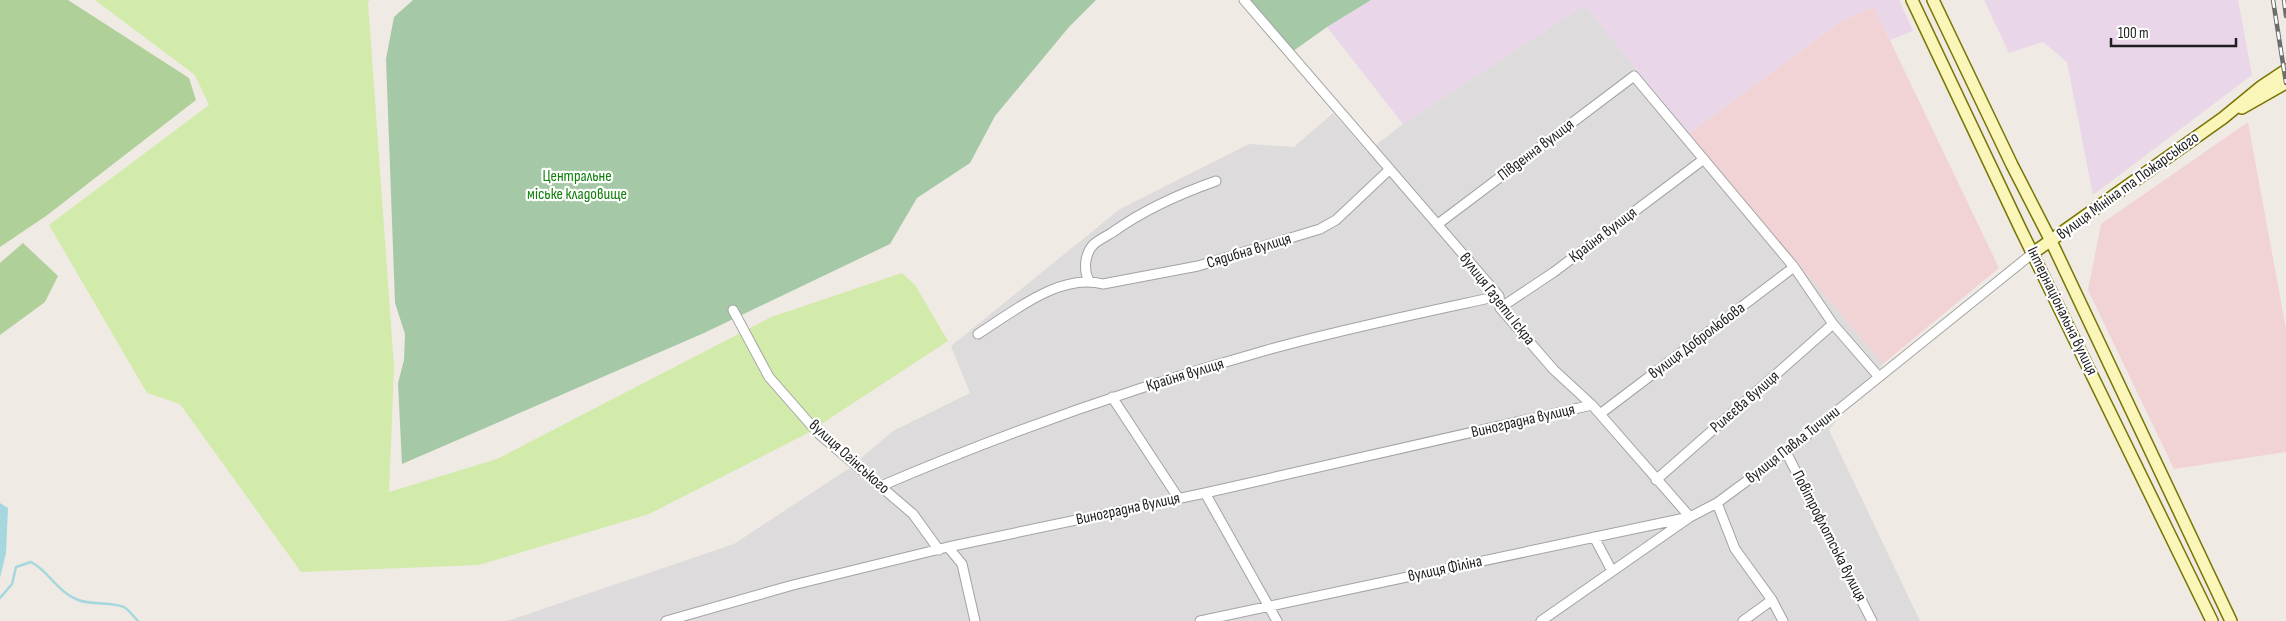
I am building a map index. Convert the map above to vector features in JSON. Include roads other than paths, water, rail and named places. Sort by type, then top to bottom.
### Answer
[{"type":"main road","name":"Інтернаціональна вулиця","points":[[1912,0],[2212,621]]},
{"type":"main road","name":"Інтернаціональна вулиця","points":[[1933,0],[2012,166],[2051,241],[2230,621]]},
{"type":"main road","name":"вулиця Мініна та Пожарського","points":[[2033,253],[2154,165],[2223,118],[2262,86],[2286,70]]},
{"type":"main road","name":"вулиця Мініна та Пожарського","points":[[2223,118],[2266,96],[2286,83]]},
{"type":"street","name":"вулиця Газети Іскра","points":[[1244,0],[1499,296],[1500,308],[1554,370],[1592,405],[1690,517]]},
{"type":"street","name":"Південна вулиця","points":[[1438,224],[1634,76],[1704,159]]},
{"type":"street","points":[[1704,159],[1794,267],[1833,324],[1879,377]]},
{"type":"street","name":"Крайня вулиця","points":[[1500,308],[1554,272],[1704,159]]},
{"type":"street","name":"Сядибна вулиця","points":[[978,334],[1035,299],[1060,287],[1089,281],[1103,284],[1198,266],[1320,229],[1336,220],[1389,170]]},
{"type":"street","points":[[1089,281],[1085,274],[1086,263],[1093,245],[1129,220],[1170,198],[1216,181]]},
{"type":"street","name":"вулиця Павла Тичини","points":[[1542,621],[1690,517],[1717,503],[1786,452],[2033,253]]},
{"type":"street","name":"вулиця Добролюбова","points":[[1600,414],[1794,267]]},
{"type":"street","name":"Крайня вулиця","points":[[881,486],[955,454],[1112,397],[1268,350],[1499,296]]},
{"type":"street","name":"вулиця Огінського","points":[[733,310],[770,377],[818,433],[913,514],[939,550]]},
{"type":"street","name":"Рилєєва вулиця","points":[[1656,480],[1833,324]]},
{"type":"street","points":[[1112,397],[1179,499]]},
{"type":"street","name":"Виноградна вулиця","points":[[666,621],[793,585],[948,547],[1179,499],[1592,405]]},
{"type":"street","name":"Повітрофлотська вулиця","points":[[1786,452],[1872,621]]},
{"type":"street","points":[[1205,493],[1276,621]]},
{"type":"street","points":[[1717,503],[1735,549],[1772,600],[1783,621]]},
{"type":"street","name":"вулиця Філіна","points":[[1200,621],[1690,517]]},
{"type":"street","points":[[1594,537],[1612,571]]},
{"type":"street","points":[[948,547],[962,564],[975,621]]},
{"type":"street","points":[[1743,621],[1772,600]]},
{"type":"water","points":[[0,503],[8,508],[6,553],[0,578]]},
{"type":"waterway","points":[[0,598],[12,584],[16,567],[31,562],[64,592],[78,600],[124,607],[138,621]]},
{"type":"railway","points":[[2273,0],[2286,83]]},
{"type":"railway","points":[[2284,0],[2286,16]]},
{"type":"park label","name":"Центральне міське кладовище","points":[[577,185]]}]
